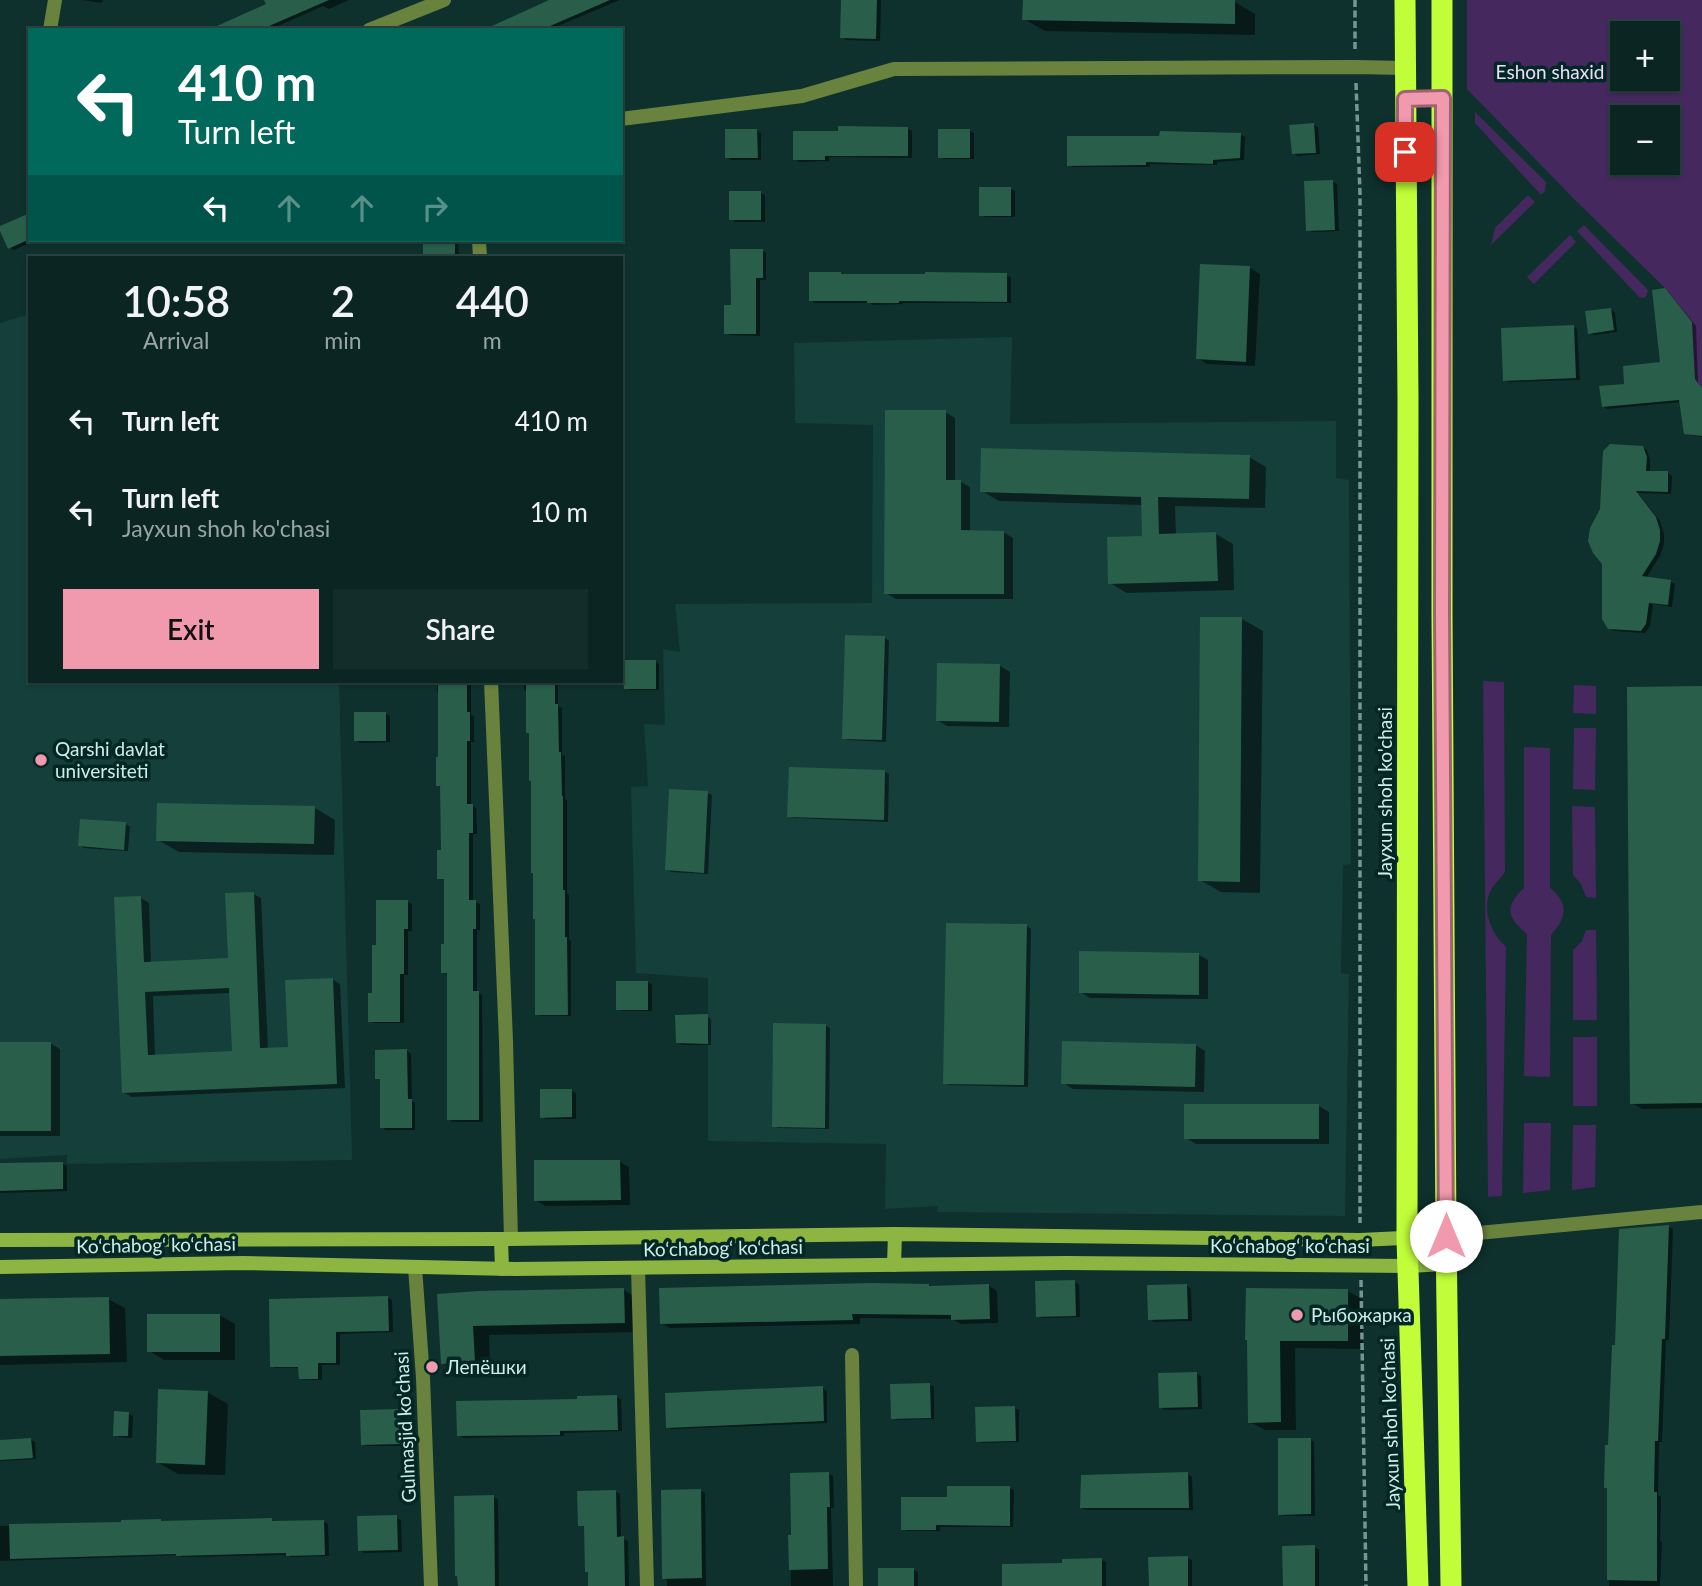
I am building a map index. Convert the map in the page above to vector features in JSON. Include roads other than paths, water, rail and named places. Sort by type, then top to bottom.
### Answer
[{"type":"highway","name":"Jayxun shoh ko'chasi","points":[[1405,0],[1408,362],[1407,1238],[1418,1586]]},
{"type":"highway","points":[[1442,0],[1446,1264],[1451,1586]]},
{"type":"highway","points":[[1405,99],[1443,98]]},
{"type":"highway","points":[[1408,362],[1442,364]]},
{"type":"highway","points":[[1408,905],[1444,905]]},
{"type":"main road","name":"Ko‘chabog‘ ko‘chasi","points":[[0,1240],[506,1239],[895,1234],[1360,1240],[1446,1236]]},
{"type":"main road","points":[[894,1265],[895,1234]]},
{"type":"main road","points":[[502,1269],[506,1239]]},
{"type":"main road","name":"Ko‘chabog‘ ko‘chasi","points":[[0,1267],[243,1263],[502,1269],[1066,1263],[1360,1266],[1446,1264]]},
{"type":"street","points":[[50,28],[55,0]]},
{"type":"street","points":[[374,28],[444,0]]},
{"type":"street","points":[[623,119],[802,96],[894,69],[1405,68]]},
{"type":"street","points":[[491,683],[506,1041],[506,1239]]},
{"type":"street","points":[[1446,1236],[1702,1212]]},
{"type":"street","name":"Gulmasjid ko'chasi","points":[[415,1267],[423,1378],[431,1586]]},
{"type":"street","points":[[638,1268],[647,1586]]},
{"type":"street","points":[[852,1355],[856,1586]]},
{"type":"place","name":"Qarshi davlat universiteti","points":[[41,760]]},
{"type":"place","name":"Рыбожарка","points":[[1297,1315]]},
{"type":"place","name":"Лепёшки","points":[[432,1367]]},
{"type":"park label","name":"Eshon shaxid","points":[[1550,72]]}]
